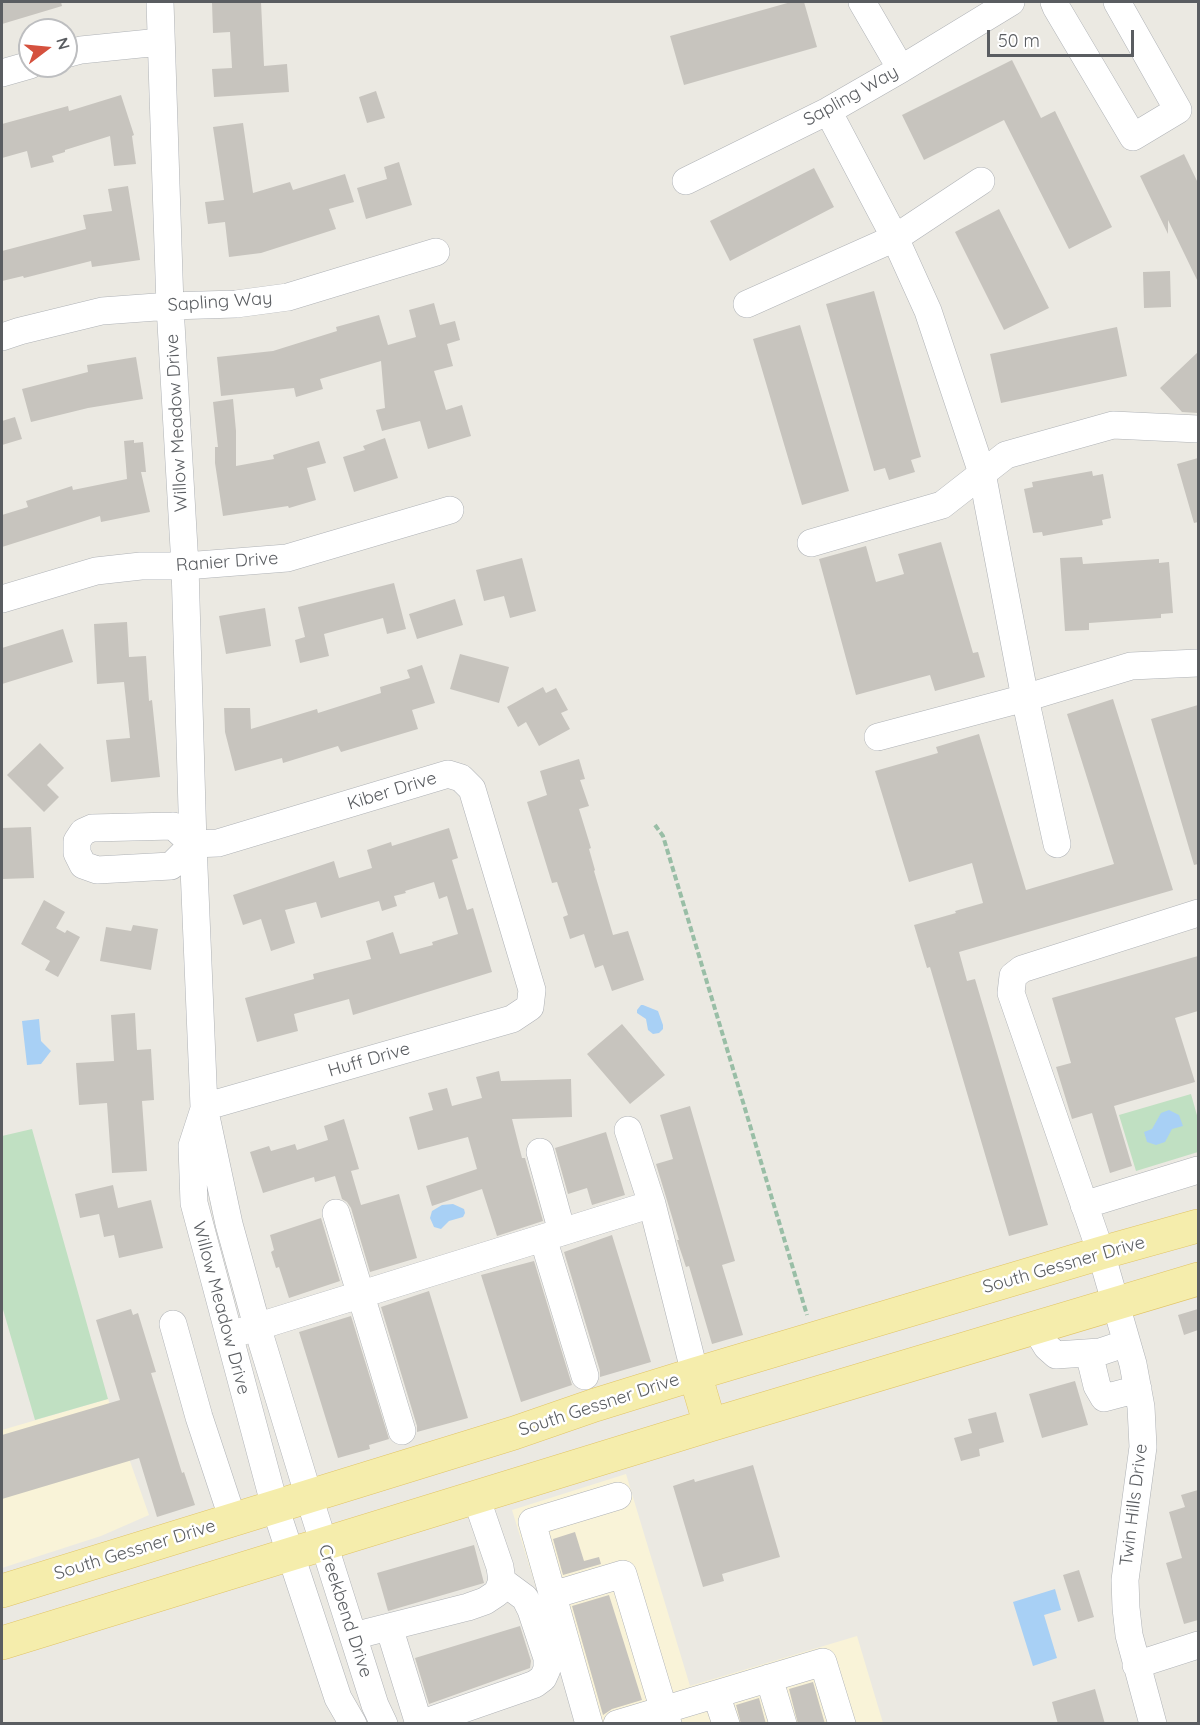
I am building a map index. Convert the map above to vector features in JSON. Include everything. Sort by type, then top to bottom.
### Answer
[{"type":"main road","name":"South Gessner Drive","points":[[2,1591],[514,1433],[695,1374],[1198,1226]]},
{"type":"main road","points":[[2,1643],[710,1425],[1198,1279]]},
{"type":"main road","points":[[695,1374],[710,1425]]},
{"type":"street","name":"Willow Meadow Drive","points":[[160,2],[170,306],[185,566],[204,1107],[228,1224],[309,1497]]},
{"type":"street","name":"Sapling Way","points":[[686,182],[828,111],[1011,2]]},
{"type":"street","points":[[1054,2],[1133,137],[1178,110],[1117,2]]},
{"type":"street","points":[[867,3],[901,69]]},
{"type":"street","points":[[78,51],[160,42]]},
{"type":"street","points":[[2,73],[18,68]]},
{"type":"street","points":[[828,111],[895,238],[928,311],[982,473],[1025,698],[1058,844]]},
{"type":"street","points":[[747,304],[895,238],[981,181]]},
{"type":"street","name":"Sapling Way","points":[[2,337],[102,311],[236,304],[288,297],[436,252]]},
{"type":"street","points":[[811,543],[942,505],[1006,455],[1113,426],[1198,429]]},
{"type":"street","name":"Ranier Drive","points":[[2,600],[96,571],[141,566],[185,566],[287,558],[450,510]]},
{"type":"street","points":[[878,738],[1131,666],[1198,663]]},
{"type":"street","name":"Kiber Drive","points":[[193,844],[218,843],[448,774],[461,778],[472,789],[532,990],[530,1007]]},
{"type":"street","name":"Twin Hills Drive","points":[[1153,1724],[1129,1635],[1125,1580],[1143,1446],[1138,1389],[1101,1253],[1011,993],[1013,976],[1022,969],[1198,914]]},
{"type":"street","name":"Huff Drive","points":[[204,1107],[512,1019],[530,1007]]},
{"type":"street","name":"Willow Meadow Drive","points":[[204,1107],[192,1146],[194,1203],[275,1507]]},
{"type":"street","points":[[628,1130],[652,1204],[695,1374]]},
{"type":"street","points":[[540,1152],[553,1235],[585,1376]]},
{"type":"street","points":[[1084,1205],[1198,1170]]},
{"type":"street","points":[[228,1336],[652,1204]]},
{"type":"street","points":[[336,1213],[402,1431]]},
{"type":"street","points":[[173,1324],[199,1417],[233,1520]]},
{"type":"street","points":[[1036,1329],[1047,1347],[1056,1354],[1100,1352],[1127,1343]]},
{"type":"street","points":[[1089,1353],[1096,1386],[1104,1398],[1138,1389]]},
{"type":"street","points":[[535,1480],[546,1517]]},
{"type":"street","points":[[589,1724],[532,1522],[618,1496]]},
{"type":"street","name":"Creekbend Drive","points":[[309,1497],[375,1705],[384,1724]]},
{"type":"street","points":[[353,1636],[468,1607],[485,1601],[497,1593],[502,1581],[500,1567],[477,1497]]},
{"type":"street","name":"Creekbend Drive","points":[[275,1507],[338,1698],[353,1724]]},
{"type":"street","points":[[553,1595],[623,1574],[666,1716]]},
{"type":"street","points":[[389,1628],[419,1724],[524,1688],[543,1678],[547,1669],[547,1658],[525,1598],[502,1581]]},
{"type":"street","points":[[1136,1665],[1198,1645]]},
{"type":"street","points":[[617,1724],[666,1716],[716,1694],[823,1662],[842,1724]]},
{"type":"street","points":[[769,1678],[783,1724]]},
{"type":"street","points":[[716,1694],[726,1724]]},
{"type":"path","points":[[655,825],[663,836],[814,1339]]},
{"type":"shaded area","points":[[108,1399],[149,1515],[101,1536],[2,1568],[2,1430]]},
{"type":"shaded area","points":[[626,1474],[690,1686],[857,1636],[883,1723],[570,1723],[577,1721],[512,1510]]},
{"type":"green space","points":[[1191,1094],[1198,1119],[1198,1152],[1136,1171],[1119,1115]]},
{"type":"green space","points":[[32,1129],[108,1399],[35,1420],[2,1306],[2,1136]]},
{"type":"water","points":[[641,1005],[658,1011],[663,1025],[659,1033],[653,1034],[648,1030],[646,1019],[637,1013]]},
{"type":"water","points":[[39,1019],[41,1041],[51,1051],[41,1064],[27,1065],[22,1021]]},
{"type":"water","points":[[1169,1110],[1179,1115],[1183,1126],[1172,1129],[1165,1142],[1156,1145],[1147,1142],[1144,1132],[1152,1129],[1161,1113]]},
{"type":"water","points":[[453,1204],[464,1209],[463,1217],[449,1221],[441,1229],[434,1227],[430,1218],[432,1211],[442,1205]]},
{"type":"water","points":[[1055,1589],[1061,1610],[1044,1615],[1057,1658],[1033,1666],[1013,1602]]},
{"type":"building","points":[[2,2],[61,2],[62,6],[2,24]]},
{"type":"building","points":[[212,2],[261,2],[264,66],[287,64],[289,92],[214,97],[212,69],[232,68],[230,32],[213,33]]},
{"type":"building","points":[[791,2],[804,2],[817,47],[684,85],[670,36]]},
{"type":"building","points":[[1012,60],[1041,118],[1055,111],[1112,227],[1069,249],[1004,120],[924,160],[902,115]]},
{"type":"building","points":[[376,91],[385,118],[367,123],[359,97]]},
{"type":"building","points":[[121,95],[134,135],[132,136],[136,164],[114,166],[110,136],[65,150],[65,152],[52,156],[54,162],[31,168],[27,151],[2,158],[2,124],[68,106],[69,111]]},
{"type":"building","points":[[243,123],[253,193],[290,182],[293,190],[345,174],[354,202],[329,209],[336,229],[261,253],[229,257],[225,222],[208,224],[205,202],[224,200],[213,127]]},
{"type":"building","points":[[1184,154],[1198,183],[1198,282],[1168,220],[1168,234],[1140,176]]},
{"type":"building","points":[[399,162],[412,205],[366,219],[357,188],[387,179],[384,167]]},
{"type":"building","points":[[814,168],[834,207],[730,261],[710,221]]},
{"type":"building","points":[[128,186],[140,260],[92,267],[91,261],[24,278],[23,276],[2,281],[2,251],[86,229],[83,215],[112,211],[108,189]]},
{"type":"building","points":[[999,209],[1049,308],[1004,330],[955,232]]},
{"type":"building","points":[[1170,271],[1171,307],[1144,308],[1143,272]]},
{"type":"building","points":[[874,291],[921,457],[911,460],[915,472],[889,480],[885,468],[874,471],[826,304]]},
{"type":"building","points":[[434,303],[440,325],[455,321],[460,340],[447,344],[453,366],[434,371],[446,410],[462,405],[471,436],[428,449],[420,421],[382,431],[376,410],[385,408],[381,361],[320,379],[323,389],[296,397],[294,388],[221,396],[217,357],[273,351],[337,331],[336,327],[379,315],[388,345],[416,337],[409,310]]},
{"type":"building","points":[[800,325],[849,491],[802,505],[753,339]]},
{"type":"building","points":[[1117,327],[1127,376],[1001,403],[990,354]]},
{"type":"building","points":[[1198,352],[1198,413],[1182,412],[1160,388]]},
{"type":"building","points":[[136,357],[143,399],[88,408],[31,422],[22,389],[88,372],[87,365]]},
{"type":"building","points":[[233,399],[236,466],[274,459],[273,455],[319,441],[326,463],[307,468],[316,500],[289,508],[288,506],[223,516],[215,463],[215,447],[218,447],[213,402]]},
{"type":"building","points":[[15,417],[22,439],[2,445],[2,421]]},
{"type":"building","points":[[385,438],[398,478],[354,492],[343,457],[365,450],[363,446]]},
{"type":"building","points":[[134,440],[134,443],[143,442],[146,472],[141,472],[150,512],[101,522],[100,516],[2,547],[2,515],[28,507],[26,501],[72,486],[73,490],[127,479],[124,441]]},
{"type":"building","points":[[1198,458],[1198,522],[1194,523],[1177,464]]},
{"type":"building","points":[[1092,471],[1093,476],[1103,474],[1111,518],[1102,520],[1103,525],[1043,536],[1042,532],[1033,533],[1024,489],[1033,487],[1032,482]]},
{"type":"building","points":[[941,542],[973,653],[978,652],[985,677],[935,691],[930,675],[856,695],[819,559],[866,546],[876,582],[904,574],[898,554]]},
{"type":"building","points":[[1082,557],[1083,564],[1159,559],[1159,563],[1169,562],[1173,613],[1161,614],[1161,618],[1089,623],[1089,630],[1065,631],[1060,558]]},
{"type":"building","points":[[522,558],[536,611],[510,618],[504,596],[484,601],[476,570]]},
{"type":"building","points":[[394,583],[406,629],[387,634],[383,618],[324,634],[329,656],[300,663],[295,640],[305,637],[298,607]]},
{"type":"building","points":[[455,599],[463,625],[417,639],[409,614]]},
{"type":"building","points":[[265,608],[271,646],[226,654],[219,616]]},
{"type":"building","points":[[127,622],[129,657],[146,656],[149,701],[152,700],[160,777],[111,782],[106,740],[130,738],[124,682],[97,684],[94,624]]},
{"type":"building","points":[[63,629],[73,662],[2,684],[2,648]]},
{"type":"building","points":[[460,654],[509,667],[499,703],[450,689]]},
{"type":"building","points":[[422,665],[435,703],[412,710],[418,729],[341,752],[338,746],[283,763],[282,758],[235,771],[225,732],[224,708],[250,708],[251,729],[317,709],[318,713],[381,693],[380,687],[410,678],[407,670]]},
{"type":"building","points":[[543,687],[546,693],[556,688],[568,710],[561,713],[570,729],[539,746],[526,722],[518,727],[507,707]]},
{"type":"building","points":[[1113,699],[1173,890],[959,952],[967,981],[975,979],[1048,1225],[1009,1236],[930,967],[927,968],[914,925],[983,903],[972,863],[909,882],[875,771],[938,753],[936,747],[979,734],[1026,890],[1114,864],[1067,714]]},
{"type":"building","points":[[1198,705],[1198,864],[1194,865],[1151,719]]},
{"type":"building","points":[[40,743],[64,768],[47,785],[59,797],[44,812],[7,775]]},
{"type":"building","points":[[579,759],[585,779],[580,780],[589,806],[579,809],[591,848],[589,849],[594,871],[613,935],[628,931],[644,980],[612,991],[603,965],[595,968],[584,934],[570,939],[563,917],[568,915],[557,882],[552,883],[527,802],[547,795],[540,771]]},
{"type":"building","points":[[31,827],[34,878],[2,879],[2,828]]},
{"type":"building","points":[[449,828],[458,858],[452,860],[467,910],[473,908],[492,972],[353,1015],[349,999],[294,1014],[298,1031],[257,1042],[245,998],[314,979],[313,974],[371,959],[366,941],[393,932],[400,954],[433,945],[432,942],[458,934],[447,896],[439,899],[434,882],[394,896],[397,906],[382,911],[379,901],[321,918],[316,902],[285,910],[295,943],[271,951],[261,919],[243,925],[233,895],[334,861],[339,878],[372,868],[367,850],[391,842],[392,846]]},
{"type":"building","points":[[44,900],[65,912],[56,928],[65,933],[67,930],[80,937],[58,977],[45,970],[50,961],[21,944]]},
{"type":"building","points":[[133,925],[158,929],[151,970],[100,961],[106,927],[131,931]]},
{"type":"building","points":[[1198,956],[1198,1011],[1175,1018],[1195,1082],[1114,1106],[1132,1166],[1110,1173],[1092,1113],[1072,1119],[1056,1067],[1071,1063],[1052,998]]},
{"type":"building","points":[[135,1013],[137,1050],[151,1049],[154,1100],[142,1101],[147,1171],[112,1173],[107,1103],[79,1105],[76,1063],[114,1061],[111,1015]]},
{"type":"building","points":[[622,1024],[665,1075],[630,1104],[587,1054]]},
{"type":"building","points":[[499,1071],[501,1081],[571,1079],[572,1117],[512,1119],[543,1221],[497,1236],[482,1189],[432,1206],[426,1186],[477,1169],[468,1137],[418,1150],[409,1117],[433,1110],[428,1093],[447,1088],[452,1106],[482,1098],[476,1077]]},
{"type":"building","points":[[690,1106],[735,1261],[722,1265],[743,1335],[712,1344],[689,1266],[686,1267],[677,1240],[679,1240],[656,1164],[673,1159],[660,1115]]},
{"type":"building","points":[[344,1119],[359,1169],[351,1171],[361,1205],[399,1194],[417,1258],[370,1272],[351,1208],[342,1199],[335,1176],[315,1182],[314,1177],[263,1193],[250,1152],[269,1146],[271,1151],[295,1144],[297,1150],[328,1140],[324,1126]]},
{"type":"building","points":[[606,1132],[625,1195],[592,1205],[587,1188],[568,1194],[555,1148]]},
{"type":"building","points":[[113,1185],[118,1208],[151,1200],[163,1248],[119,1258],[114,1235],[104,1237],[99,1214],[80,1218],[75,1194]]},
{"type":"building","points":[[321,1218],[340,1281],[289,1298],[279,1267],[276,1268],[271,1252],[274,1250],[270,1235]]},
{"type":"building","points":[[612,1235],[651,1362],[600,1377],[564,1252]]},
{"type":"building","points":[[534,1261],[572,1385],[521,1402],[481,1275]]},
{"type":"building","points":[[429,1291],[468,1418],[417,1432],[381,1307]]},
{"type":"building","points":[[131,1309],[133,1315],[138,1313],[156,1372],[151,1373],[182,1473],[184,1472],[195,1505],[157,1517],[139,1458],[2,1499],[2,1435],[120,1400],[96,1320]]},
{"type":"building","points":[[1198,1309],[1198,1330],[1184,1335],[1178,1315]]},
{"type":"building","points":[[351,1316],[389,1439],[369,1445],[370,1449],[338,1458],[299,1332]]},
{"type":"building","points":[[1075,1381],[1088,1425],[1042,1438],[1029,1394]]},
{"type":"building","points":[[996,1412],[1004,1442],[979,1449],[980,1456],[961,1461],[954,1438],[972,1433],[968,1419]]},
{"type":"building","points":[[753,1465],[780,1557],[722,1574],[724,1581],[703,1587],[673,1486]]},
{"type":"building","points":[[1198,1490],[1198,1620],[1184,1624],[1166,1563],[1182,1558],[1169,1512],[1185,1507],[1181,1495]]},
{"type":"building","points":[[575,1532],[584,1561],[599,1557],[601,1564],[563,1575],[553,1539]]},
{"type":"building","points":[[474,1545],[484,1583],[388,1611],[377,1573]]},
{"type":"building","points":[[1079,1570],[1094,1617],[1078,1622],[1063,1575]]},
{"type":"building","points":[[609,1595],[642,1700],[612,1709],[603,1715],[572,1606]]},
{"type":"building","points":[[520,1626],[531,1661],[530,1668],[429,1704],[415,1658]]},
{"type":"building","points":[[813,1682],[825,1724],[798,1724],[789,1689]]},
{"type":"building","points":[[1095,1689],[1105,1724],[1058,1724],[1052,1702]]},
{"type":"building","points":[[759,1698],[766,1724],[741,1724],[736,1705]]}]
